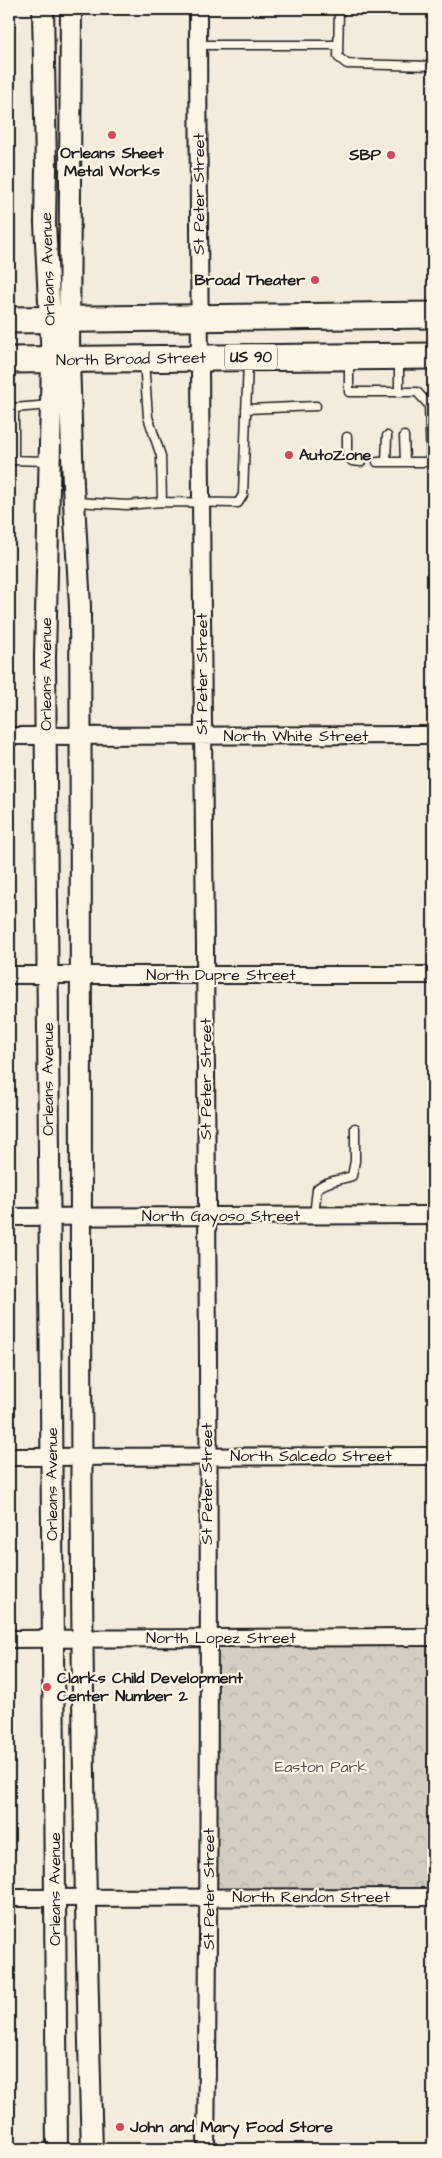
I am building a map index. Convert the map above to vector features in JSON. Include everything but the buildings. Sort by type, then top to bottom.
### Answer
[{"type":"main road","points":[[9,320],[433,315]]},
{"type":"main road","name":"North Broad Street","points":[[9,360],[433,356]]},
{"type":"street","name":"Orleans Avenue","points":[[44,9],[45,223],[60,319]]},
{"type":"street","name":"Orleans Avenue","points":[[71,9],[60,319],[61,360],[74,502],[80,606],[82,1457],[92,2149]]},
{"type":"street","name":"St Peter Street","points":[[198,9],[200,503],[207,1217],[209,1897],[206,2149]]},
{"type":"street","name":"Orleans Avenue","points":[[57,2149],[46,571],[51,405],[61,360]]},
{"type":"street","name":"North White Street","points":[[9,736],[433,735]]},
{"type":"street","name":"North Dupre Street","points":[[9,975],[433,975]]},
{"type":"street","name":"North Gayoso Street","points":[[9,1217],[433,1215]]},
{"type":"street","name":"North Salcedo Street","points":[[9,1457],[433,1456]]},
{"type":"street","name":"North Lopez Street","points":[[9,1639],[433,1637]]},
{"type":"street","name":"North Rendon Street","points":[[9,1898],[433,1896]]},
{"type":"lane","points":[[339,9],[338,57],[346,64],[433,66]]},
{"type":"lane","points":[[198,45],[338,45]]},
{"type":"lane","points":[[400,356],[403,394]]},
{"type":"lane","points":[[74,502],[127,505],[162,502],[238,503],[243,495],[248,357]]},
{"type":"lane","points":[[346,400],[346,394],[349,392],[348,357]]},
{"type":"lane","points":[[144,359],[148,417],[161,456],[162,502]]},
{"type":"lane","points":[[349,392],[385,396],[417,392],[431,405],[432,462],[377,462]]},
{"type":"lane","points":[[50,462],[11,460],[11,408],[51,405]]},
{"type":"lane","points":[[246,409],[316,406]]},
{"type":"lane","points":[[386,436],[386,462]]},
{"type":"lane","points":[[404,436],[405,462]]},
{"type":"lane","points":[[347,437],[347,455],[352,462],[362,462]]},
{"type":"lane","points":[[314,1216],[317,1189],[322,1184],[352,1176],[355,1160],[355,1128]]},
{"type":"green space","name":"Easton Park","points":[[433,1637],[433,1897],[209,1897],[208,1638]]},
{"type":"place","name":"Orleans Sheet Metal Works","points":[[112,135]]},
{"type":"place","name":"SBP","points":[[391,155]]},
{"type":"place","name":"Broad Theater","points":[[315,280]]},
{"type":"place","name":"AutoZone","points":[[289,455]]},
{"type":"place","name":"Clarks Child Development Center Number 2","points":[[47,1687]]},
{"type":"place","name":"John and Mary Food Store","points":[[120,2127]]}]
